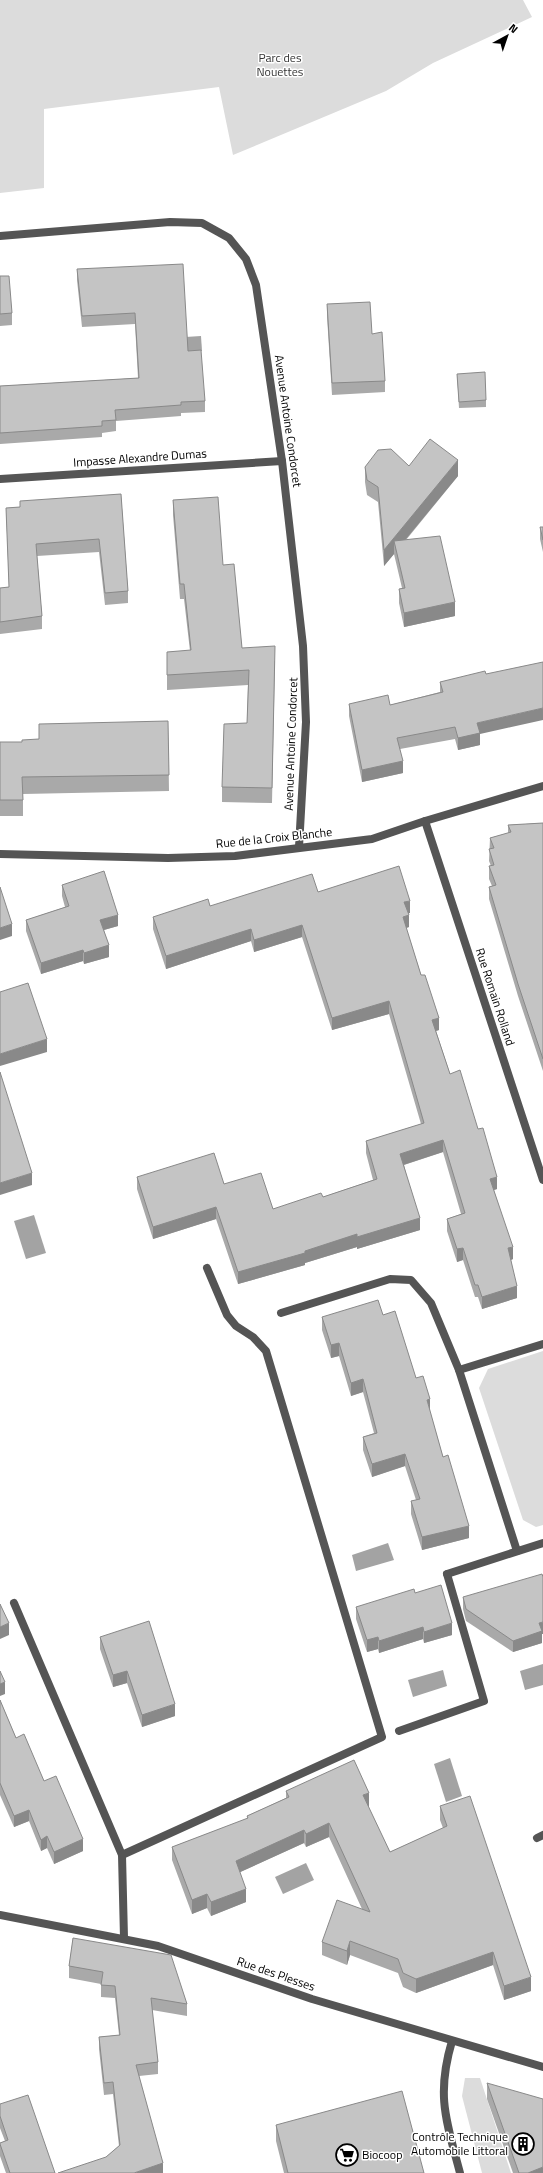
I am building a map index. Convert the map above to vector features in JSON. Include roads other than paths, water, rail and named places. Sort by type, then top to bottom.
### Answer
[{"type":"street","name":"Avenue Antoine Condorcet","points":[[0,236],[170,222],[202,223],[229,238],[246,259],[256,285],[282,461],[304,646],[306,722],[299,847]]},
{"type":"street","name":"Impasse Alexandre Dumas","points":[[0,479],[282,461]]},
{"type":"street","name":"Rue de la Croix Blanche","points":[[0,854],[168,858],[235,856],[372,839],[425,821],[543,786]]},
{"type":"street","name":"Rue Romain Rolland","points":[[425,821],[543,1180]]},
{"type":"street","points":[[122,1855],[382,1737],[266,1351],[253,1337],[236,1326],[227,1315],[207,1268]]},
{"type":"street","points":[[281,1313],[390,1279],[411,1280],[431,1303],[459,1370],[517,1550]]},
{"type":"street","points":[[459,1370],[543,1344]]},
{"type":"street","points":[[400,1732],[484,1701],[447,1574],[517,1550],[543,1543]]},
{"type":"street","points":[[14,1603],[122,1855],[124,1938]]},
{"type":"street","name":"Rue des Plesses","points":[[0,1915],[124,1938],[158,1946],[312,1999],[543,2067]]},
{"type":"street","points":[[452,2041],[445,2062],[443,2091],[444,2113],[460,2173]]},
{"type":"place","name":"Contrôle Technique Automobile Littoral","points":[[523,2144]]},
{"type":"place","name":"Biocoop","points":[[347,2155]]},
{"type":"park label","name":"Parc des Nouettes","points":[[280,65]]}]
